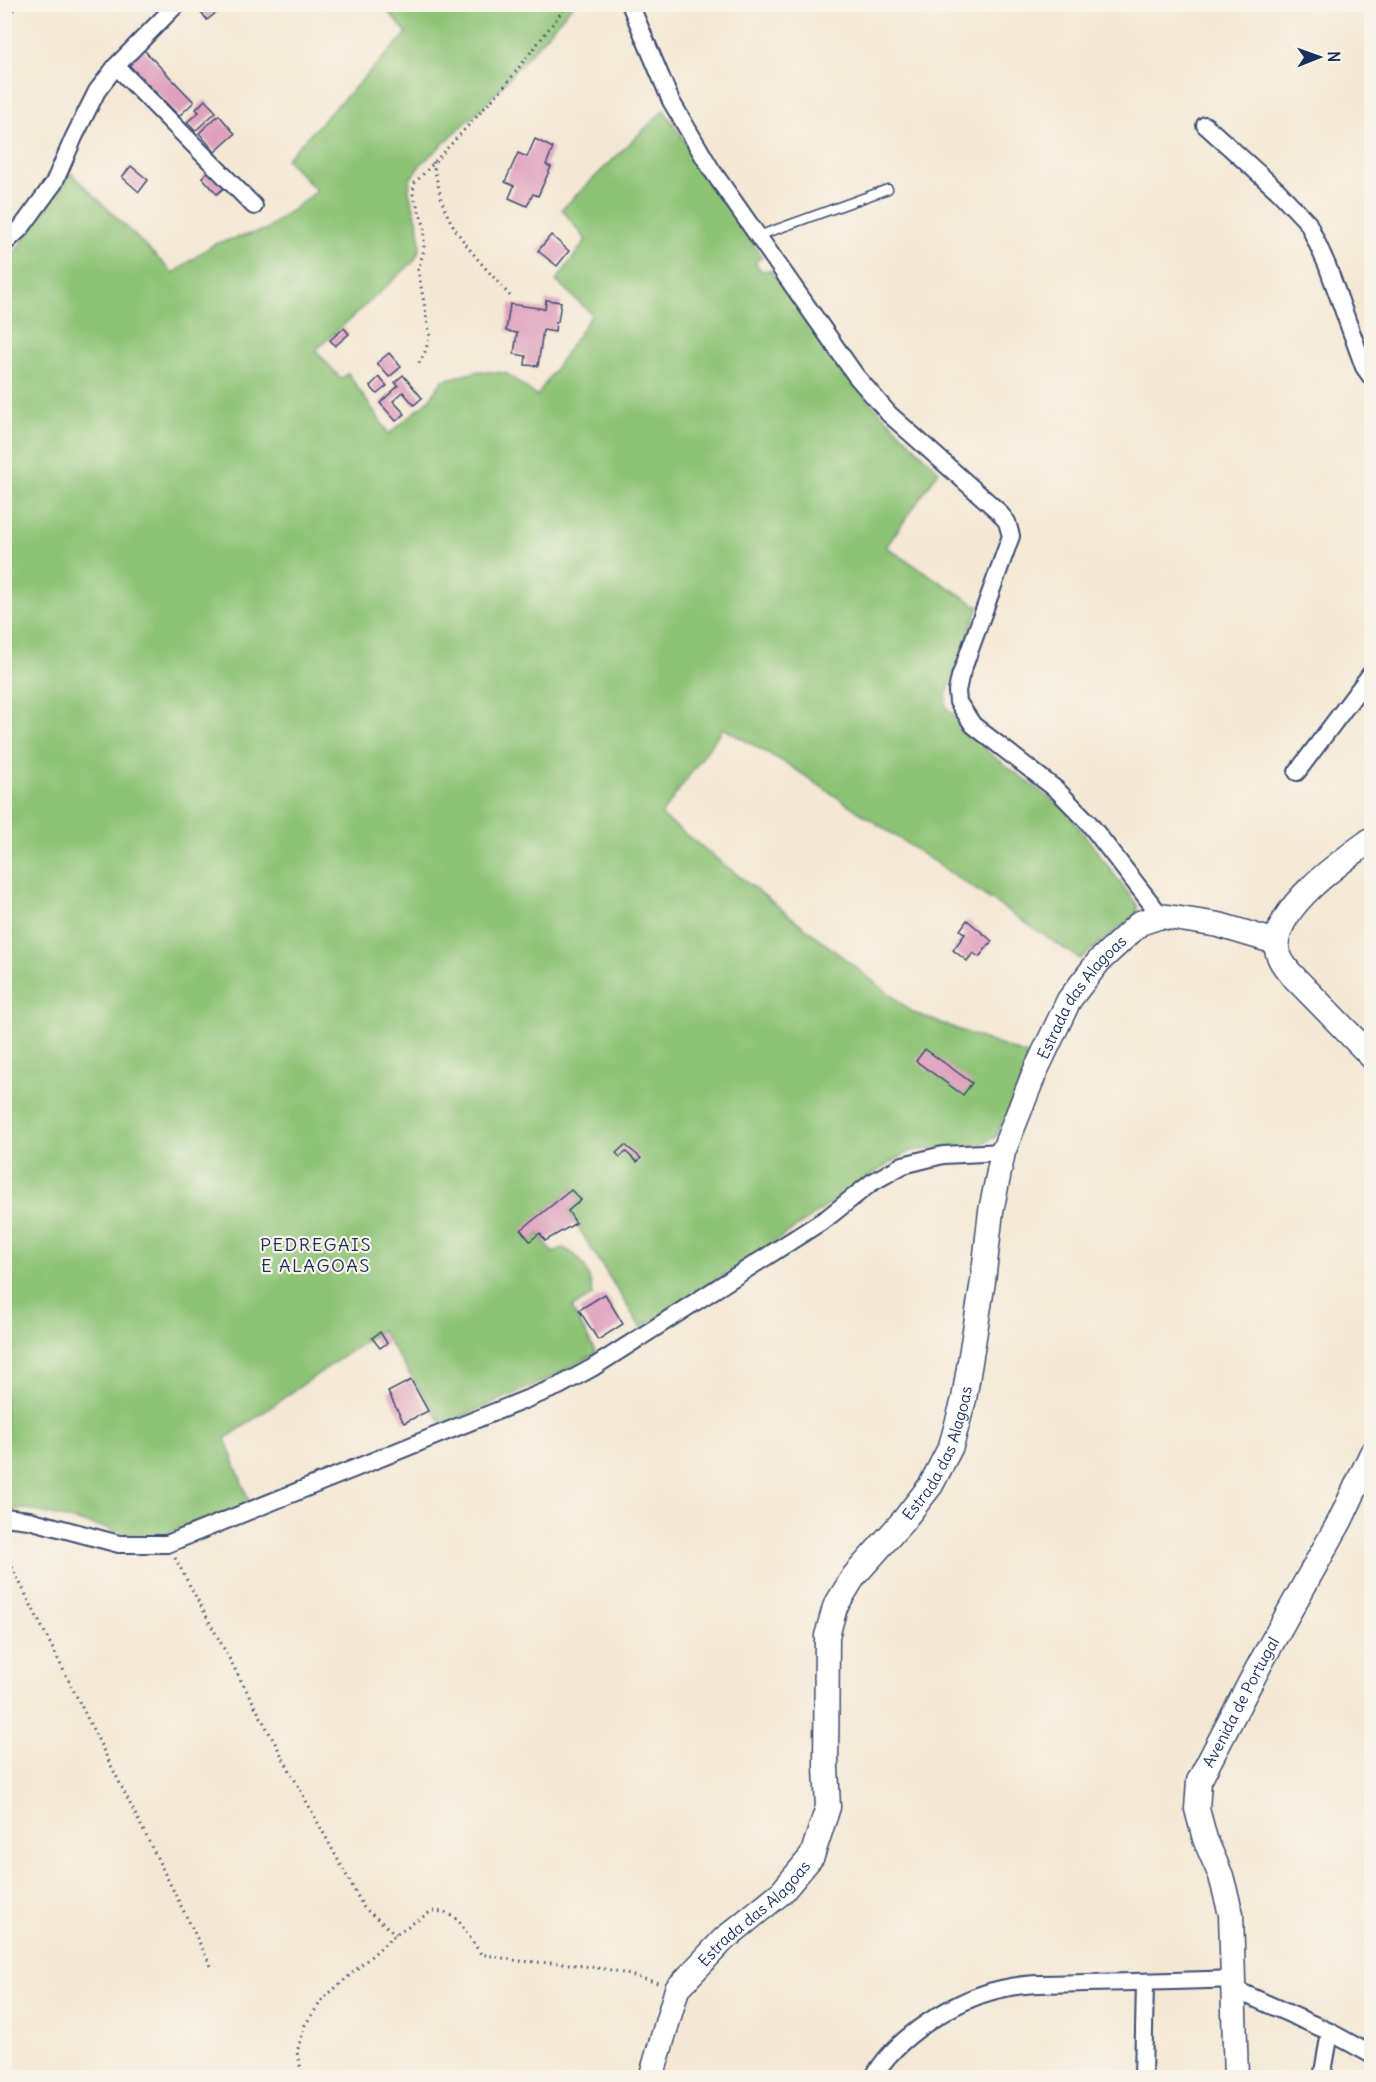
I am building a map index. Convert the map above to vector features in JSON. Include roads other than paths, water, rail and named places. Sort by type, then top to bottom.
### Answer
[{"type":"street","points":[[4,244],[21,228],[54,183],[97,91],[116,66],[177,4]]},
{"type":"street","points":[[630,4],[672,101],[711,169],[856,376],[889,414],[998,511],[1007,522],[1011,536],[960,677],[957,692],[958,702],[973,725],[1058,790],[1088,822],[1161,916],[1219,925],[1276,942]]},
{"type":"street","points":[[116,66],[254,206]]},
{"type":"street","points":[[1205,125],[1278,191],[1308,223],[1327,266],[1364,367],[1371,378]]},
{"type":"street","points":[[1297,772],[1371,672]]},
{"type":"street","points":[[1371,839],[1312,886],[1281,925],[1276,942],[1280,960],[1291,974],[1371,1057]]},
{"type":"street","name":"Estrada das Alagoas","points":[[651,2078],[677,1989],[723,1940],[782,1892],[812,1856],[828,1807],[827,1636],[836,1607],[854,1576],[903,1521],[931,1485],[951,1446],[964,1399],[983,1281],[991,1211],[1004,1152],[1034,1074],[1069,1000],[1099,961],[1140,923],[1161,916]]},
{"type":"street","points":[[4,1517],[29,1520],[119,1544],[167,1544],[559,1386],[592,1368],[827,1218],[871,1183],[903,1165],[943,1155],[1004,1152]]},
{"type":"street","name":"Avenida de Portugal","points":[[1236,2078],[1231,1914],[1221,1876],[1205,1839],[1197,1809],[1199,1780],[1260,1664],[1340,1521],[1371,1453]]},
{"type":"street","points":[[1143,2078],[1145,1982]]},
{"type":"street","points":[[873,2078],[881,2062],[919,2029],[960,2002],[1001,1988],[1046,1984],[1145,1982],[1234,1984],[1371,2055]]},
{"type":"street","points":[[1322,2078],[1329,2032]]},
{"type":"lane","points":[[758,236],[888,189]]},
{"type":"district","name":"PEDREGAIS E ALAGOAS","points":[[316,1255]]}]
